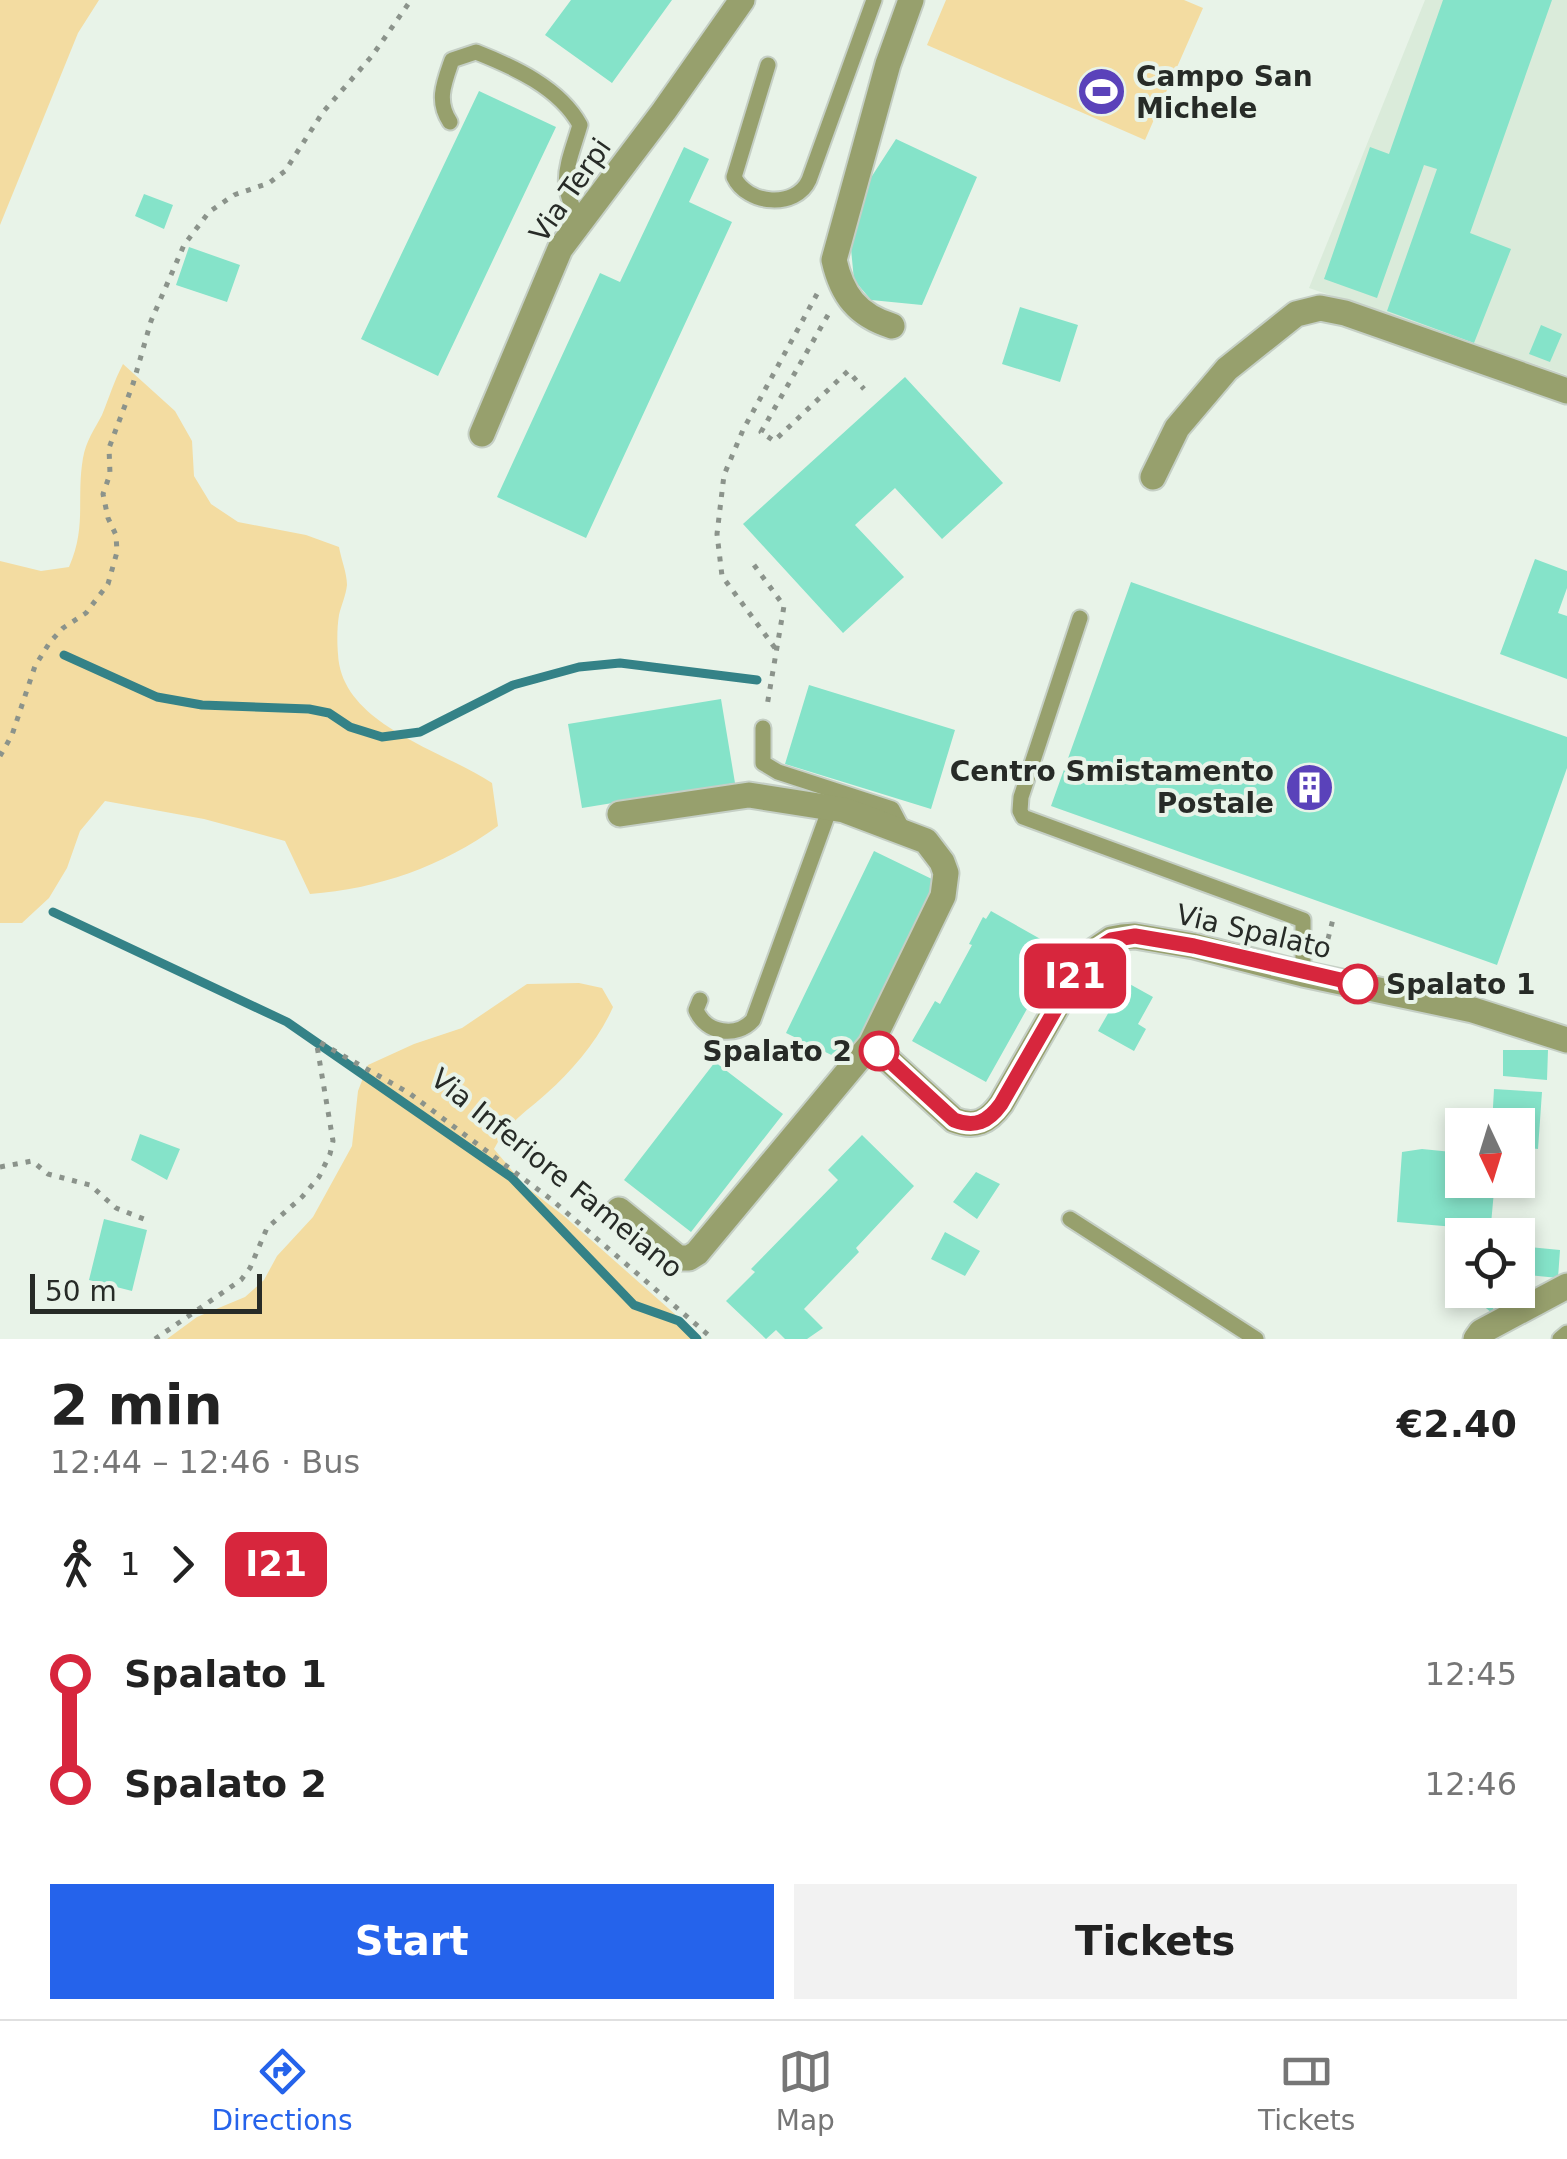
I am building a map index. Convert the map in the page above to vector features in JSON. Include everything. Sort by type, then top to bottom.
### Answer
[{"type":"street","name":"Via Terpi","points":[[482,434],[560,250],[742,0]]},
{"type":"street","points":[[892,326],[861,313],[837,272],[888,64],[911,0]]},
{"type":"street","points":[[1154,477],[1177,428],[1227,370],[1296,314],[1320,308],[1567,391]]},
{"type":"street","points":[[619,1210],[678,1258],[698,1253],[871,1044],[946,884],[937,852],[926,842],[830,808],[748,795],[620,814]]},
{"type":"street","name":"Via Spalato","points":[[871,1044],[954,1120],[981,1123],[1001,1104],[1086,956],[1111,940],[1135,936],[1473,1010],[1567,1040]]},
{"type":"street","points":[[1476,1339],[1481,1332],[1567,1286]]},
{"type":"lane","points":[[768,65],[734,177],[738,186],[760,198],[784,200],[805,189],[874,0]]},
{"type":"lane","points":[[450,122],[441,109],[442,88],[452,60],[476,52],[510,66],[569,104],[580,125],[566,174],[567,201],[580,222]]},
{"type":"lane","points":[[1080,618],[1021,797],[1023,817],[1304,920],[1303,974]]},
{"type":"lane","points":[[763,728],[763,763],[778,772],[892,809],[905,834]]},
{"type":"lane","points":[[700,1000],[696,1010],[700,1019],[715,1028],[732,1032],[745,1029],[754,1020],[830,808]]},
{"type":"lane","points":[[1070,1219],[1256,1339]]},
{"type":"lane","points":[[1560,1339],[1567,1333]]},
{"type":"path","points":[[0,756],[12,735],[35,666],[50,642],[86,613],[108,584],[117,552],[116,535],[103,494],[110,474],[109,448],[134,384],[152,321],[184,245],[209,212],[234,195],[268,183],[285,171],[323,112],[372,56],[411,0]]},
{"type":"path","points":[[837,272],[824,325],[761,432],[774,441],[848,372],[864,389]]},
{"type":"path","points":[[774,648],[722,576],[717,534],[724,475],[743,430],[837,272]]},
{"type":"path","points":[[754,565],[784,606],[763,728]]},
{"type":"path","name":"Via Inferiore Fameiano","points":[[155,1339],[241,1280],[267,1228],[319,1176],[333,1141],[319,1042],[409,1093],[552,1200],[713,1339]]},
{"type":"path","points":[[0,1167],[32,1161],[48,1174],[90,1185],[116,1208],[150,1221]]},
{"type":"shaded area","points":[[0,0],[99,0],[78,33],[0,225]]},
{"type":"shaded area","name":"Campo San Michele","points":[[946,0],[1184,0],[1203,8],[1145,140],[927,45]]},
{"type":"shaded area","points":[[1425,0],[1567,0],[1567,375],[1309,288]]},
{"type":"shaded area","points":[[123,364],[175,411],[192,441],[194,476],[211,504],[238,522],[306,535],[339,547],[347,585],[338,629],[343,679],[375,717],[492,783],[498,826],[455,853],[409,873],[360,887],[310,894],[285,841],[204,819],[105,801],[80,831],[67,868],[49,898],[22,923],[0,923],[0,561],[41,571],[69,567],[78,538],[84,452]]},
{"type":"shaded area","points":[[579,983],[602,988],[613,1007],[607,1019],[576,1064],[511,1125],[494,1149],[525,1186],[703,1339],[167,1339],[197,1317],[245,1297],[264,1280],[277,1256],[313,1217],[352,1146],[358,1091],[368,1065],[462,1028],[527,984]]},
{"type":"building","points":[[571,0],[672,0],[612,83],[545,35]]},
{"type":"building","points":[[1443,0],[1552,0],[1470,233],[1511,249],[1474,343],[1387,311],[1437,169],[1424,165],[1377,298],[1324,279],[1370,147],[1389,154]]},
{"type":"building","points":[[479,91],[556,127],[438,376],[361,339]]},
{"type":"building","points":[[896,139],[977,177],[922,305],[871,300],[854,280],[849,228],[859,196]]},
{"type":"building","points":[[684,147],[709,159],[689,202],[732,222],[586,538],[497,497],[600,273],[620,282]]},
{"type":"building","points":[[144,194],[173,205],[164,229],[135,216]]},
{"type":"building","points":[[189,247],[240,265],[227,302],[176,285]]},
{"type":"building","points":[[1020,307],[1078,325],[1060,382],[1002,364]]},
{"type":"building","points":[[1541,325],[1562,334],[1550,362],[1529,354]]},
{"type":"building","points":[[905,377],[1003,483],[942,539],[895,488],[855,525],[904,577],[843,633],[743,524]]},
{"type":"building","points":[[1535,559],[1567,571],[1567,588],[1558,613],[1567,616],[1567,679],[1500,654]]},
{"type":"building","name":"Centro Smistamento Postale","points":[[1131,582],[1567,737],[1567,768],[1497,965],[1051,806]]},
{"type":"building","points":[[809,685],[955,730],[931,809],[785,764]]},
{"type":"building","points":[[721,699],[735,783],[582,808],[568,724]]},
{"type":"building","points":[[874,851],[936,881],[848,1063],[786,1033]]},
{"type":"building","points":[[991,911],[1060,950],[986,1082],[912,1041],[935,1001],[940,1004],[983,917],[986,919]]},
{"type":"building","points":[[1126,982],[1153,997],[1138,1024],[1146,1029],[1134,1051],[1098,1031]]},
{"type":"building","points":[[1503,1050],[1548,1050],[1547,1080],[1503,1076]]},
{"type":"building","points":[[715,1062],[783,1114],[691,1232],[624,1180]]},
{"type":"building","points":[[1494,1089],[1542,1092],[1538,1149],[1535,1108],[1493,1108]]},
{"type":"building","points":[[140,1134],[180,1149],[167,1180],[131,1160]]},
{"type":"building","points":[[862,1135],[914,1186],[804,1309],[823,1328],[807,1339],[785,1339],[776,1330],[766,1339],[726,1301],[755,1272],[751,1269],[838,1180],[828,1170]]},
{"type":"building","points":[[1445,1151],[1445,1198],[1493,1198],[1492,1218],[1445,1218],[1445,1226],[1397,1222],[1402,1152]]},
{"type":"building","points":[[976,1172],[1000,1184],[977,1219],[953,1202]]},
{"type":"building","points":[[104,1219],[147,1230],[132,1291],[89,1280]]},
{"type":"building","points":[[945,1232],[980,1251],[965,1276],[931,1259]]},
{"type":"building","points":[[1535,1248],[1560,1250],[1558,1278],[1535,1276]]},
{"type":"waterway","points":[[64,655],[157,697],[202,705],[309,709],[329,713],[350,727],[382,737],[420,732],[513,685],[579,667],[620,663],[757,680]]},
{"type":"waterway","points":[[53,912],[287,1022],[511,1177],[634,1305],[679,1321],[697,1339]]},
{"type":"bus line","name":"I21","points":[[879,1051],[954,1120],[981,1123],[1001,1104],[1086,956],[1111,940],[1135,936],[1194,946],[1358,984]]},
{"type":"place","name":"Campo San Michele","points":[[1101,92]]},
{"type":"place","name":"Centro Smistamento Postale","points":[[1309,787]]},
{"type":"place","name":"Spalato 1","points":[[1358,984]]},
{"type":"place","name":"Spalato 2","points":[[879,1051]]}]
